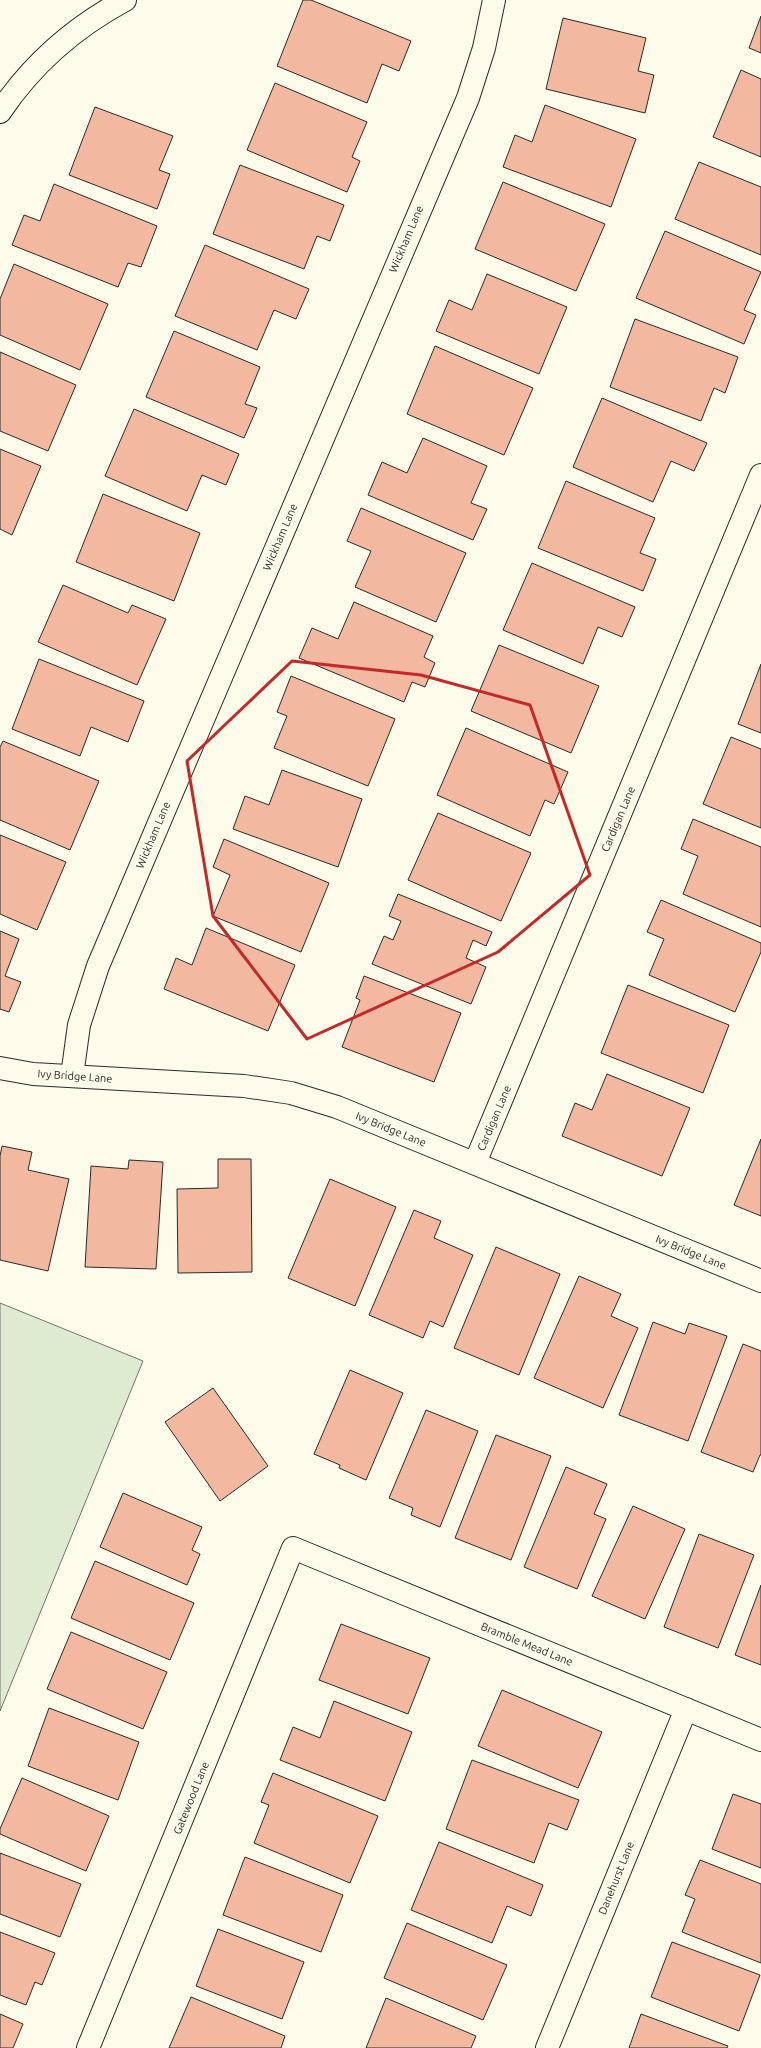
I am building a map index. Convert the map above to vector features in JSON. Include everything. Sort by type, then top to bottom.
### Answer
[{"type":"street","points":[[0,112],[28,75],[56,48],[86,24],[126,0]]},
{"type":"street","name":"Wickham Lane","points":[[72,1076],[80,1025],[98,966],[468,98],[484,48],[494,0]]},
{"type":"street","name":"Cardigan Lane","points":[[475,1163],[761,475]]},
{"type":"street","name":"Ivy Bridge Lane","points":[[0,1068],[32,1074],[244,1086],[291,1093],[337,1107],[761,1280]]},
{"type":"street","name":"Bramble Mead Lane","points":[[293,1548],[761,1740]]},
{"type":"street","name":"Gatewood Lane","points":[[88,2048],[293,1548]]},
{"type":"street","name":"Danehurst Lane","points":[[547,2048],[686,1709]]},
{"type":"highlighted area","points":[[292,661],[421,675],[530,705],[590,875],[498,952],[307,1039],[213,916],[187,761]]},
{"type":"green space","points":[[0,1303],[143,1361],[0,1711]]},
{"type":"building","points":[[303,0],[311,0],[411,41],[399,71],[382,64],[367,103],[277,66]]},
{"type":"building","points":[[761,16],[761,53],[749,48]]},
{"type":"building","points":[[563,18],[646,38],[638,71],[654,75],[645,113],[546,89]]},
{"type":"building","points":[[741,70],[761,79],[761,157],[713,137]]},
{"type":"building","points":[[275,83],[367,122],[352,157],[360,161],[347,192],[247,150]]},
{"type":"building","points":[[545,105],[636,139],[611,207],[503,167],[515,135],[532,142]]},
{"type":"building","points":[[95,107],[173,136],[159,170],[170,174],[157,209],[69,175]]},
{"type":"building","points":[[699,162],[761,187],[761,255],[675,219]]},
{"type":"building","points":[[240,165],[344,205],[330,241],[317,236],[304,269],[213,234]]},
{"type":"building","points":[[503,182],[605,224],[576,291],[475,249]]},
{"type":"building","points":[[54,184],[157,226],[141,267],[128,263],[118,287],[12,245],[24,215],[40,221]]},
{"type":"building","points":[[665,231],[761,272],[744,310],[756,315],[744,344],[636,298]]},
{"type":"building","points":[[205,245],[309,289],[296,319],[274,310],[257,350],[175,316]]},
{"type":"building","points":[[14,264],[108,304],[80,370],[0,335],[0,299]]},
{"type":"building","points":[[487,274],[567,307],[539,374],[436,331],[449,300],[472,310]]},
{"type":"building","points":[[635,319],[738,357],[725,393],[714,388],[701,421],[610,387]]},
{"type":"building","points":[[174,331],[260,367],[245,404],[257,408],[244,438],[146,397]]},
{"type":"building","points":[[435,346],[533,388],[504,455],[407,414]]},
{"type":"building","points":[[0,352],[76,385],[48,451],[0,431]]},
{"type":"building","points":[[602,398],[707,443],[694,471],[671,461],[653,502],[573,467]]},
{"type":"building","points":[[134,409],[239,454],[226,485],[202,475],[187,511],[105,476]]},
{"type":"building","points":[[423,438],[487,466],[471,503],[487,509],[473,540],[368,495],[382,462],[407,473]]},
{"type":"building","points":[[0,449],[41,466],[12,535],[0,529]]},
{"type":"building","points":[[566,481],[655,518],[640,553],[656,559],[643,591],[538,548]]},
{"type":"building","points":[[103,494],[200,533],[174,601],[76,562]]},
{"type":"building","points":[[361,508],[466,553],[436,622],[355,587],[371,551],[347,541]]},
{"type":"building","points":[[532,563],[635,607],[622,637],[598,627],[583,664],[503,630]]},
{"type":"building","points":[[63,585],[128,613],[132,605],[166,619],[137,685],[38,642]]},
{"type":"building","points":[[354,602],[433,636],[424,657],[435,663],[425,687],[412,682],[404,702],[299,658],[312,628],[338,639]]},
{"type":"building","points":[[499,645],[599,686],[571,753],[471,711]]},
{"type":"building","points":[[39,659],[144,701],[128,742],[91,727],[80,756],[12,729]]},
{"type":"building","points":[[761,664],[761,733],[738,724]]},
{"type":"building","points":[[291,676],[395,719],[368,786],[274,748],[287,716],[277,712]]},
{"type":"building","points":[[466,728],[568,772],[554,804],[545,800],[530,836],[437,795]]},
{"type":"building","points":[[731,737],[761,749],[761,828],[703,804]]},
{"type":"building","points":[[3,741],[99,781],[70,850],[0,820],[0,747]]},
{"type":"building","points":[[282,770],[362,799],[338,867],[233,829],[245,796],[269,805]]},
{"type":"building","points":[[438,813],[531,853],[501,921],[408,880]]},
{"type":"building","points":[[693,819],[761,847],[761,927],[683,894],[698,856],[681,849]]},
{"type":"building","points":[[0,835],[66,862],[37,930],[0,914]]},
{"type":"building","points":[[224,839],[329,883],[301,952],[213,916],[230,875],[213,867]]},
{"type":"building","points":[[398,894],[492,932],[486,946],[473,940],[466,958],[486,967],[471,1004],[372,964],[384,936],[393,940],[401,921],[389,916]]},
{"type":"building","points":[[661,900],[761,943],[761,952],[735,1012],[649,975],[664,939],[647,932]]},
{"type":"building","points":[[206,928],[295,965],[268,1031],[164,989],[176,958],[192,965]]},
{"type":"building","points":[[0,931],[19,939],[5,976],[21,982],[9,1012],[0,1009]]},
{"type":"building","points":[[364,976],[461,1013],[434,1082],[342,1047],[360,1000],[356,998]]},
{"type":"building","points":[[628,985],[729,1025],[703,1093],[601,1053]]},
{"type":"building","points":[[607,1074],[690,1108],[662,1176],[562,1136],[575,1103],[592,1110]]},
{"type":"building","points":[[761,1139],[761,1216],[734,1205]]},
{"type":"building","points":[[2,1146],[32,1152],[28,1170],[69,1179],[48,1271],[0,1260],[0,1156]]},
{"type":"building","points":[[218,1159],[251,1159],[252,1272],[178,1273],[177,1189],[218,1188]]},
{"type":"building","points":[[129,1160],[163,1162],[156,1269],[85,1267],[91,1166],[128,1169]]},
{"type":"building","points":[[330,1179],[396,1207],[355,1306],[288,1278]]},
{"type":"building","points":[[414,1210],[441,1221],[434,1238],[473,1255],[443,1327],[430,1321],[423,1338],[369,1315]]},
{"type":"building","points":[[496,1247],[560,1274],[519,1375],[454,1348]]},
{"type":"building","points":[[579,1276],[621,1294],[611,1316],[638,1328],[603,1408],[534,1378]]},
{"type":"building","points":[[653,1322],[685,1334],[689,1323],[727,1336],[688,1441],[619,1415]]},
{"type":"building","points":[[743,1344],[761,1351],[761,1455],[753,1472],[701,1452]]},
{"type":"building","points":[[350,1370],[403,1393],[366,1480],[339,1468],[340,1465],[314,1454]]},
{"type":"building","points":[[213,1388],[268,1466],[220,1501],[165,1422]]},
{"type":"building","points":[[426,1410],[478,1431],[440,1527],[411,1515],[413,1508],[389,1498]]},
{"type":"building","points":[[496,1435],[551,1456],[511,1560],[455,1538]]},
{"type":"building","points":[[566,1467],[607,1484],[594,1514],[606,1519],[577,1589],[524,1567]]},
{"type":"building","points":[[123,1493],[202,1527],[192,1550],[200,1554],[187,1585],[100,1547]]},
{"type":"building","points":[[633,1506],[685,1529],[645,1619],[592,1596]]},
{"type":"building","points":[[699,1534],[754,1555],[718,1648],[664,1627]]},
{"type":"building","points":[[95,1561],[194,1603],[170,1660],[71,1618]]},
{"type":"building","points":[[761,1585],[761,1665],[735,1655]]},
{"type":"building","points":[[341,1624],[430,1658],[408,1714],[319,1680]]},
{"type":"building","points":[[71,1632],[167,1672],[143,1729],[47,1689]]},
{"type":"building","points":[[502,1690],[602,1732],[578,1788],[478,1746]]},
{"type":"building","points":[[334,1701],[412,1732],[385,1801],[280,1760],[293,1727],[320,1738]]},
{"type":"building","points":[[49,1708],[139,1742],[118,1800],[28,1766]]},
{"type":"building","points":[[472,1760],[579,1800],[567,1830],[549,1823],[534,1863],[446,1829]]},
{"type":"building","points":[[273,1773],[378,1816],[350,1883],[254,1843],[269,1805],[261,1802]]},
{"type":"building","points":[[22,1778],[109,1816],[86,1871],[0,1834],[0,1829]]},
{"type":"building","points":[[733,1794],[761,1804],[761,1868],[712,1849]]},
{"type":"building","points":[[439,1842],[543,1885],[531,1916],[507,1906],[492,1943],[411,1910]]},
{"type":"building","points":[[0,1853],[81,1884],[60,1937],[0,1914]]},
{"type":"building","points":[[245,1857],[343,1895],[321,1952],[223,1915]]},
{"type":"building","points":[[700,1860],[761,1884],[761,1963],[682,1932],[695,1899],[685,1895]]},
{"type":"building","points":[[407,1923],[507,1965],[483,2020],[384,1978]]},
{"type":"building","points":[[218,1929],[304,1962],[282,2019],[196,1986]]},
{"type":"building","points":[[0,1932],[55,1953],[42,1985],[35,1982],[26,2005],[0,1995]]},
{"type":"building","points":[[672,1942],[760,1975],[739,2031],[651,1997]]},
{"type":"building","points":[[191,1997],[285,2036],[281,2048],[169,2048]]},
{"type":"building","points":[[386,1998],[476,2036],[471,2048],[366,2048]]},
{"type":"building","points":[[0,2014],[23,2024],[13,2048],[0,2048]]},
{"type":"building","points":[[641,2014],[728,2046],[727,2048],[629,2048]]}]
